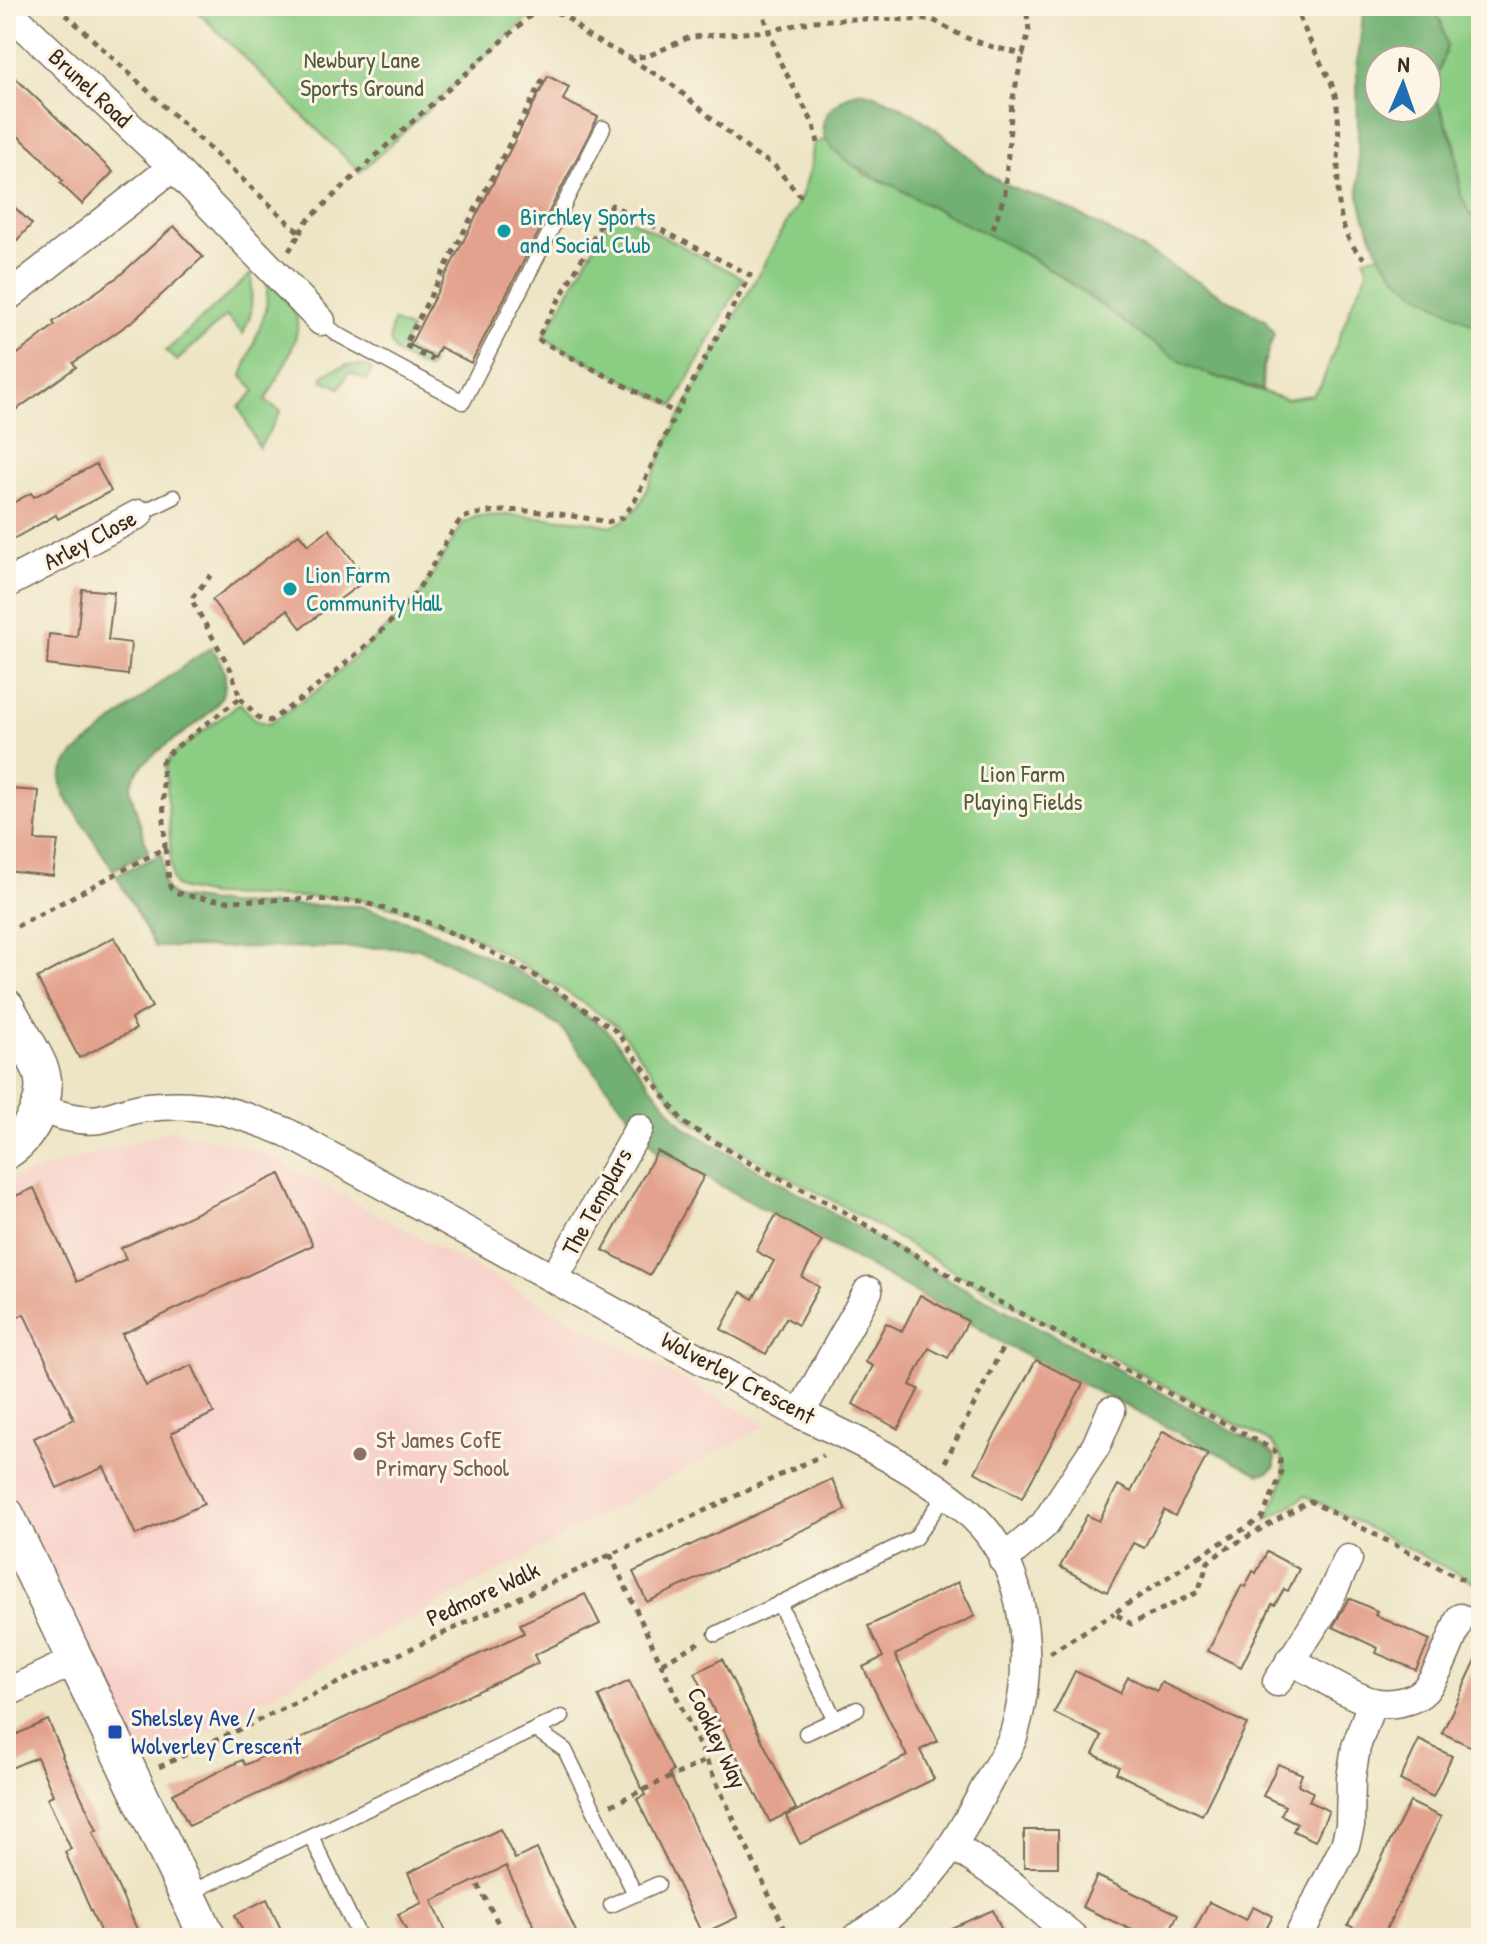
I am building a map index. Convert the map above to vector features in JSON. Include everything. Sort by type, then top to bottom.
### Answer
[{"type":"street","name":"Brunel Road","points":[[6,9],[173,167],[321,321]]},
{"type":"street","points":[[6,298],[173,167]]},
{"type":"street","name":"Arley Close","points":[[6,584],[139,514]]},
{"type":"street","points":[[6,1007],[43,1076],[39,1108],[30,1128],[17,1144],[6,1151]]},
{"type":"street","name":"Wolverley Crescent","points":[[39,1108],[67,1118],[98,1119],[146,1107],[188,1105],[231,1110],[286,1132],[800,1414],[841,1432],[940,1489],[988,1533],[1016,1589],[1025,1627],[1025,1669],[1015,1732],[954,1846],[919,1889],[885,1921],[856,1938]]},
{"type":"street","name":"The Templars","points":[[555,1277],[639,1128]]},
{"type":"street","points":[[800,1414],[868,1291]]},
{"type":"street","points":[[1003,1560],[1044,1525],[1096,1446],[1111,1411]]},
{"type":"street","points":[[6,1515],[208,1938]]},
{"type":"street","points":[[1348,1559],[1324,1610],[1289,1662],[1372,1702],[1388,1704],[1405,1701],[1422,1693],[1431,1681],[1460,1618]]},
{"type":"street","points":[[6,1693],[76,1660]]},
{"type":"street","points":[[1298,1938],[1345,1845],[1350,1826],[1351,1778],[1356,1747],[1372,1702]]},
{"type":"street","points":[[954,1846],[1013,1886],[1074,1938]]},
{"type":"lane","points":[[321,321],[337,334],[463,402],[603,128]]},
{"type":"lane","name":"Arley Close","points":[[139,514],[174,497]]},
{"type":"lane","points":[[716,1634],[915,1538],[940,1489]]},
{"type":"lane","points":[[779,1603],[835,1720]]},
{"type":"lane","points":[[806,1733],[857,1709]]},
{"type":"lane","points":[[187,1894],[562,1717]]},
{"type":"lane","points":[[536,1730],[565,1750],[635,1894]]},
{"type":"lane","points":[[311,1836],[360,1938]]},
{"type":"lane","points":[[611,1905],[658,1884]]},
{"type":"path","points":[[57,6],[300,233]]},
{"type":"path","points":[[266,263],[286,255],[306,222],[540,6],[566,16],[586,35],[670,83],[755,155],[773,164],[801,197]]},
{"type":"path","points":[[761,6],[780,62],[814,125],[818,143]]},
{"type":"path","points":[[993,229],[1005,193],[1012,102],[1029,31],[1026,6]]},
{"type":"path","points":[[1294,6],[1332,85],[1340,141],[1336,187],[1342,223],[1350,247],[1364,258]]},
{"type":"path","points":[[629,58],[648,56],[690,37],[769,31],[826,20],[933,20],[964,37],[1023,54]]},
{"type":"path","points":[[433,360],[405,345],[543,79]]},
{"type":"path","points":[[211,575],[191,599],[231,670],[240,698],[259,718],[270,721],[312,691],[391,620],[435,565],[462,518],[479,512],[500,511],[608,522],[623,517],[635,501],[676,413],[750,275],[612,205],[537,339],[676,413]]},
{"type":"path","points":[[240,698],[169,753],[162,762],[165,848],[170,887],[178,893],[226,901],[312,899],[362,902],[422,920],[474,943],[531,973],[616,1031],[684,1123],[753,1165],[831,1204],[965,1284],[1274,1450],[1280,1460],[1281,1475],[1262,1518],[1025,1669]]},
{"type":"path","points":[[6,932],[165,848]]},
{"type":"path","points":[[940,1489],[1004,1345]]},
{"type":"path","name":"Pedmore Walk","points":[[133,1779],[828,1452],[841,1432]]},
{"type":"path","points":[[1114,1613],[1131,1624],[1198,1592],[1208,1562],[1310,1501],[1481,1589]]},
{"type":"path","name":"Cookley Way","points":[[610,1554],[789,1938]]},
{"type":"path","points":[[1201,1555],[1208,1562]]},
{"type":"path","points":[[662,1663],[716,1634]]},
{"type":"path","points":[[595,1812],[707,1760]]},
{"type":"path","points":[[478,1885],[506,1938]]},
{"type":"shaded area","name":"St James CofE Primary School","points":[[173,1130],[260,1151],[767,1425],[137,1768],[6,1483],[6,1180]]},
{"type":"green space","name":"Newbury Lane Sports Ground","points":[[192,6],[541,6],[360,172]]},
{"type":"green space","points":[[1364,6],[1430,6],[1441,21],[1447,46],[1443,59],[1443,44],[1363,44],[1363,124],[1443,124],[1443,116],[1455,148],[1461,196],[1481,232],[1481,329],[1416,292],[1397,277],[1379,254],[1359,195],[1357,69]]},
{"type":"green space","points":[[1430,6],[1481,6],[1481,232],[1461,196],[1456,146],[1443,114],[1443,44],[1438,44],[1441,21]]},
{"type":"green space","points":[[861,91],[888,100],[914,114],[999,181],[1088,219],[1265,320],[1274,334],[1263,367],[1262,390],[1211,375],[1182,362],[1037,261],[849,163],[828,142],[823,125],[837,103]]},
{"type":"green space","name":"Lion Farm Playing Fields","points":[[825,139],[865,175],[892,185],[990,235],[1052,271],[1182,362],[1285,399],[1312,395],[1321,385],[1365,278],[1367,269],[1364,258],[1379,254],[1416,292],[1481,329],[1481,1586],[1306,1496],[1267,1520],[1284,1470],[1278,1451],[1269,1441],[1001,1299],[839,1204],[712,1135],[687,1119],[618,1027],[562,989],[473,936],[415,913],[353,898],[210,895],[175,886],[172,879],[166,767],[177,751],[240,703],[255,720],[269,724],[322,687],[420,595],[464,522],[478,516],[510,515],[611,526],[623,521],[639,506],[678,420],[801,197],[811,167],[813,145]]},
{"type":"green space","points":[[614,211],[743,278],[674,406],[543,338]]},
{"type":"green space","points":[[252,273],[251,313],[243,334],[226,316],[177,361],[166,351]]},
{"type":"green space","points":[[268,279],[290,305],[297,323],[288,358],[265,401],[281,411],[259,448],[239,407],[255,391],[242,376],[266,310]]},
{"type":"green space","points":[[393,321],[411,330],[402,347],[432,363],[428,370],[403,358],[393,348],[390,332]]},
{"type":"green space","points":[[347,365],[365,366],[372,370],[367,380],[349,372],[340,388],[322,380],[325,373]]},
{"type":"green space","points":[[211,647],[224,672],[223,692],[212,709],[138,771],[130,790],[148,851],[113,870],[64,794],[61,782],[64,768],[74,754],[164,680]]},
{"type":"green space","points":[[162,854],[166,890],[175,897],[227,904],[360,906],[420,925],[517,971],[606,1029],[684,1127],[949,1280],[1262,1446],[1275,1456],[1275,1467],[1259,1474],[1007,1346],[963,1318],[657,1151],[560,1027],[419,948],[155,947],[116,875]]},
{"type":"building","points":[[6,69],[113,172],[82,204],[60,183],[63,181],[39,155],[6,125]]},
{"type":"building","name":"Birchley Sports and Social Club","points":[[548,76],[569,87],[563,100],[598,117],[471,363],[440,347],[435,358],[410,345]]},
{"type":"building","points":[[6,199],[32,224],[6,252]]},
{"type":"building","points":[[174,226],[203,257],[134,320],[73,363],[76,367],[6,417],[6,363],[55,325],[53,322],[119,276]]},
{"type":"building","points":[[96,464],[111,491],[58,519],[56,515],[6,543],[6,507],[31,493],[34,497]]},
{"type":"building","name":"Lion Farm Community Hall","points":[[329,529],[367,579],[301,628],[287,610],[244,643],[212,600],[299,534],[308,545]]},
{"type":"building","points":[[82,589],[114,592],[108,640],[131,643],[128,675],[47,665],[49,634],[77,637]]},
{"type":"building","points":[[9,789],[39,791],[35,840],[58,841],[53,876],[6,871]]},
{"type":"building","points":[[114,937],[152,1007],[131,1019],[136,1029],[79,1058],[37,978]]},
{"type":"building","points":[[657,1151],[704,1176],[650,1275],[603,1250]]},
{"type":"building","points":[[280,1174],[313,1245],[122,1334],[146,1386],[192,1365],[214,1413],[171,1433],[204,1504],[136,1535],[104,1467],[57,1488],[34,1438],[74,1419],[24,1314],[6,1322],[6,1200],[34,1188],[77,1282],[126,1259],[121,1248]]},
{"type":"building","points":[[776,1215],[822,1241],[802,1277],[819,1287],[798,1325],[786,1318],[766,1354],[721,1329],[741,1292],[753,1299],[774,1261],[756,1251]]},
{"type":"building","points":[[920,1295],[968,1321],[948,1358],[929,1348],[910,1385],[919,1389],[898,1429],[853,1404],[873,1366],[865,1362],[886,1323],[902,1331]]},
{"type":"building","points":[[1036,1360],[1083,1384],[1022,1498],[975,1472]]},
{"type":"building","points":[[1163,1431],[1208,1454],[1175,1516],[1164,1510],[1144,1548],[1133,1543],[1107,1592],[1060,1567],[1087,1515],[1099,1521],[1118,1485],[1131,1492]]},
{"type":"building","points":[[832,1479],[846,1510],[647,1602],[633,1572]]},
{"type":"building","points":[[1267,1552],[1299,1569],[1288,1591],[1284,1589],[1275,1605],[1272,1604],[1241,1667],[1208,1651],[1242,1585],[1245,1587],[1253,1571],[1256,1573]]},
{"type":"building","points":[[958,1582],[975,1616],[895,1655],[938,1741],[920,1750],[934,1779],[800,1844],[786,1816],[907,1756],[863,1667],[883,1657],[868,1626]]},
{"type":"building","points":[[585,1594],[600,1624],[534,1655],[538,1663],[189,1826],[173,1794],[242,1760],[245,1765],[524,1633],[520,1624]]},
{"type":"building","points":[[1349,1598],[1377,1611],[1375,1615],[1430,1640],[1416,1670],[1376,1653],[1378,1648],[1333,1627]]},
{"type":"building","points":[[1481,1649],[1481,1732],[1474,1748],[1442,1733]]},
{"type":"building","points":[[722,1659],[796,1809],[770,1822],[695,1673]]},
{"type":"building","points":[[1075,1671],[1120,1693],[1128,1677],[1157,1691],[1161,1682],[1247,1724],[1202,1815],[1116,1773],[1119,1767],[1093,1754],[1102,1736],[1054,1713]]},
{"type":"building","points":[[629,1681],[738,1917],[702,1934],[637,1799],[645,1795],[598,1696]]},
{"type":"building","points":[[48,1720],[97,1830],[93,1832],[141,1938],[103,1938],[65,1852],[71,1849],[47,1798],[53,1795],[37,1757],[6,1770],[6,1739]]},
{"type":"building","points":[[1419,1740],[1452,1756],[1433,1797],[1400,1780]]},
{"type":"building","points":[[1278,1764],[1302,1774],[1298,1785],[1313,1792],[1309,1801],[1329,1811],[1315,1841],[1293,1831],[1297,1823],[1281,1815],[1285,1806],[1263,1796]]},
{"type":"building","points":[[1410,1802],[1441,1817],[1382,1938],[1373,1938],[1348,1925]]},
{"type":"building","points":[[500,1829],[515,1859],[537,1849],[579,1938],[540,1938],[506,1866],[432,1901],[449,1938],[410,1938],[398,1914],[422,1903],[408,1873]]},
{"type":"building","points":[[1024,1830],[1058,1830],[1058,1867],[1024,1867]]},
{"type":"building","points":[[1097,1876],[1178,1914],[1166,1938],[1149,1938],[1082,1907]]},
{"type":"building","points":[[267,1899],[285,1938],[246,1938],[235,1915]]},
{"type":"building","points":[[1209,1902],[1246,1920],[1253,1906],[1273,1916],[1266,1929],[1281,1938],[1208,1938],[1194,1931]]},
{"type":"building","points":[[993,1910],[1005,1938],[928,1938]]},
{"type":"place","name":"Birchley Sports and Social Club","points":[[504,231]]},
{"type":"place","name":"Lion Farm Community Hall","points":[[290,589]]},
{"type":"place","name":"St James CofE Primary School","points":[[360,1454]]},
{"type":"place","name":"Shelsley Ave / Wolverley Crescent","points":[[115,1732]]}]
